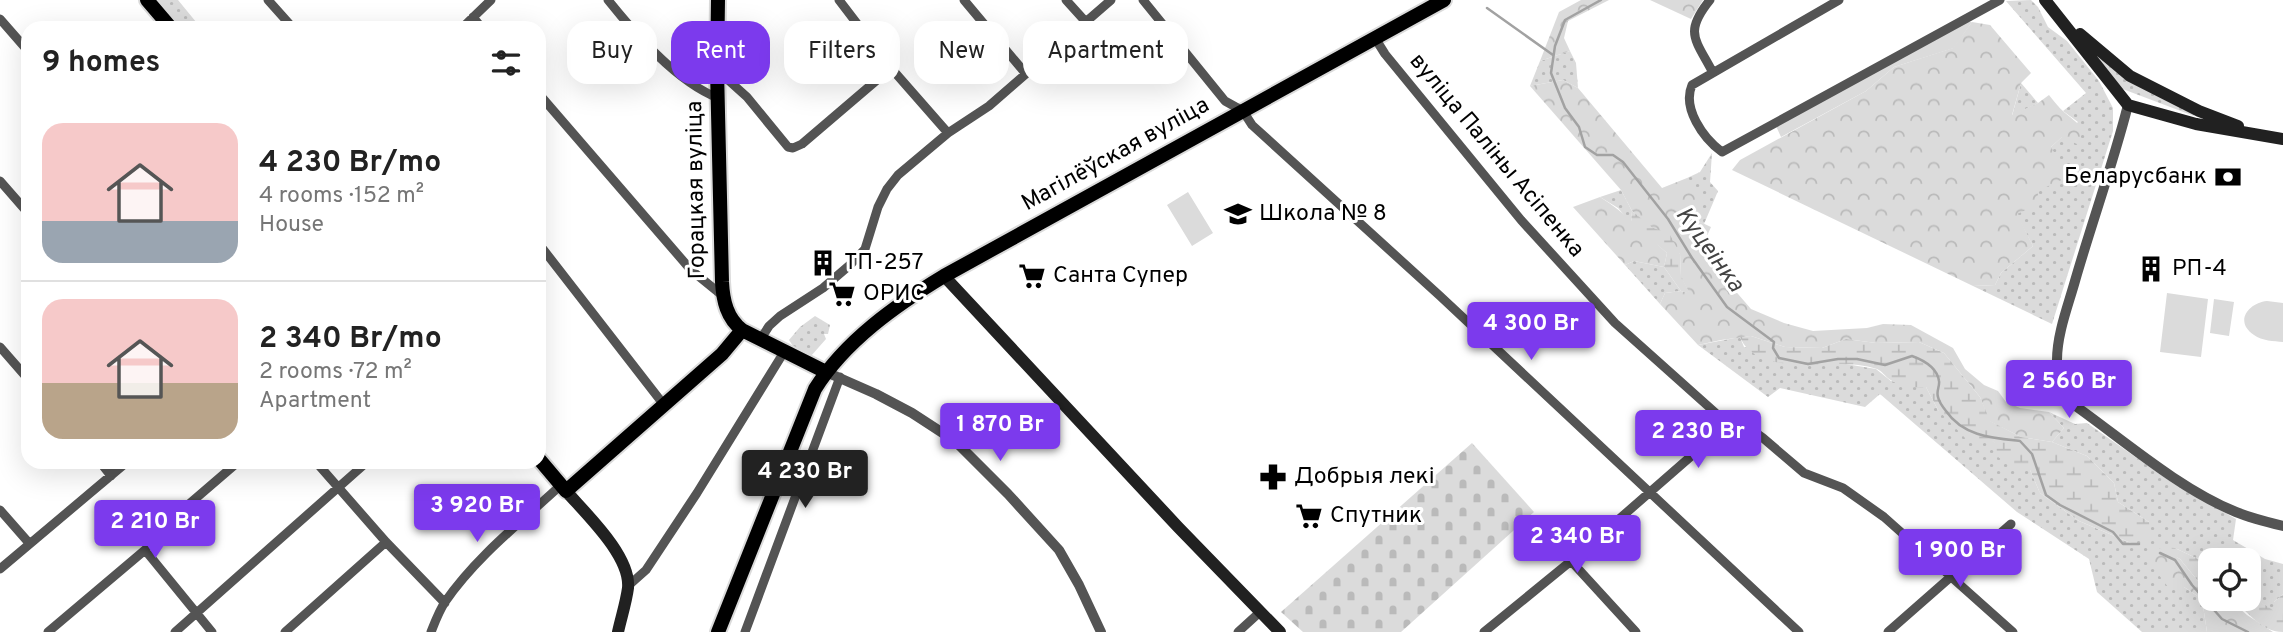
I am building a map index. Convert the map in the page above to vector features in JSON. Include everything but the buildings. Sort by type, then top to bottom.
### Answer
[{"type":"main road","points":[[147,0],[165,21]]},
{"type":"main road","name":"Горацкая вуліца","points":[[718,0],[718,21]]},
{"type":"main road","name":"Магілёўская вуліца","points":[[718,632],[815,389],[833,374],[875,325],[917,292],[944,276],[1444,0]]},
{"type":"main road","points":[[2049,5],[2128,105],[2196,124],[2283,139]]},
{"type":"main road","points":[[2049,5],[2099,52],[2130,76],[2199,111],[2264,136]]},
{"type":"main road","name":"Горацкая вуліца","points":[[717,84],[723,296],[734,324],[742,330]]},
{"type":"main road","points":[[944,276],[1178,527],[1280,632]]},
{"type":"main road","points":[[563,488],[722,354],[742,330],[833,374]]},
{"type":"main road","points":[[546,467],[617,554],[625,570],[628,586],[618,632]]},
{"type":"street","points":[[268,0],[287,21]]},
{"type":"street","points":[[469,21],[491,0]]},
{"type":"street","points":[[608,0],[638,37],[701,91],[718,99]]},
{"type":"street","points":[[839,0],[855,21]]},
{"type":"street","points":[[964,0],[1023,70]]},
{"type":"street","points":[[1066,0],[1084,21]]},
{"type":"street","points":[[1086,21],[1111,0]]},
{"type":"street","points":[[1143,0],[1225,101],[1243,111],[1252,125],[1799,632]]},
{"type":"street","points":[[1710,0],[1695,21],[1693,29],[1695,40],[1712,71]]},
{"type":"street","points":[[1839,0],[1712,71],[1692,85],[1688,94],[1690,112],[1722,152],[2000,0]]},
{"type":"street","points":[[473,17],[476,21]]},
{"type":"street","points":[[0,19],[21,43]]},
{"type":"street","name":"вуліца Паліны Асіпенка","points":[[1375,38],[1385,54],[1521,220],[1615,323],[1728,424],[1742,423],[1804,473],[1843,488],[1884,517],[2013,632]]},
{"type":"street","points":[[760,340],[780,316],[823,288],[865,249],[878,208],[887,189],[898,175],[1023,77]]},
{"type":"street","points":[[900,78],[948,133]]},
{"type":"street","points":[[733,84],[747,97],[788,147],[793,148],[802,144],[872,84]]},
{"type":"street","points":[[546,102],[691,270],[723,296]]},
{"type":"street","points":[[2128,105],[2103,197],[2068,305],[2057,359],[2060,384],[2077,407],[2209,499],[2243,514],[2283,526]]},
{"type":"street","points":[[0,181],[21,205]]},
{"type":"street","points":[[546,253],[664,405]]},
{"type":"street","points":[[0,347],[21,371]]},
{"type":"street","points":[[628,586],[646,570],[784,352]]},
{"type":"street","points":[[745,632],[833,374],[912,413],[955,442],[1059,550],[1079,584],[1101,632]]},
{"type":"street","points":[[1484,632],[1572,561],[1728,424]]},
{"type":"street","points":[[106,469],[111,476]]},
{"type":"street","points":[[0,569],[119,469]]},
{"type":"street","points":[[48,632],[145,550],[188,505],[230,469]]},
{"type":"street","points":[[322,469],[386,542],[445,603]]},
{"type":"street","points":[[174,632],[359,469]]},
{"type":"street","points":[[431,632],[445,603],[510,530],[563,488]]},
{"type":"street","points":[[0,510],[29,543]]},
{"type":"street","points":[[1888,632],[2011,524]]},
{"type":"street","points":[[285,632],[386,542]]},
{"type":"street","points":[[145,550],[212,632]]},
{"type":"street","points":[[1572,561],[1636,632]]},
{"type":"street","points":[[1238,632],[1260,612]]},
{"type":"green space","points":[[155,0],[178,0],[195,21],[173,21]]},
{"type":"green space","points":[[1581,0],[1609,0],[1568,21],[1564,38],[1570,51],[1540,61],[1559,12]]},
{"type":"green space","points":[[1650,0],[1703,0],[1691,19]]},
{"type":"green space","points":[[2031,0],[2038,7],[2048,27],[2067,41],[2099,81],[2113,108],[2113,131],[2052,324],[1973,286],[1995,285],[2001,273],[2033,246],[2016,214],[2038,188],[2051,147],[2078,122],[2063,111],[2086,93],[2006,1]]},
{"type":"green space","points":[[1965,22],[1972,22],[1954,48],[1894,67],[1866,91],[1781,137],[1776,126]]},
{"type":"green space","points":[[1972,22],[1990,25],[2031,73],[2021,83],[2012,115],[2049,95],[2077,123],[2081,133],[2079,145],[2062,137],[2051,147],[2068,177],[2038,188],[2038,200],[2017,214],[2033,246],[2001,273],[1995,285],[1973,286],[1732,170],[1740,160],[1866,91],[1894,67],[1953,48]]},
{"type":"green space","points":[[2086,45],[2195,112],[2194,116],[2120,88]]},
{"type":"green space","points":[[1570,51],[1576,63],[1578,88],[1563,80],[1530,86],[1540,61]]},
{"type":"green space","points":[[1563,80],[1578,88],[1662,188],[1687,178],[1704,196],[1696,220],[1711,227],[1703,245],[1751,309],[1784,323],[1813,331],[1867,328],[1883,324],[1911,325],[1953,348],[1965,369],[1984,385],[1998,391],[2006,402],[2020,408],[2049,412],[2064,428],[2052,442],[2021,437],[1989,421],[1980,397],[1944,353],[1919,342],[1876,343],[1846,339],[1822,348],[1785,347],[1751,336],[1698,345],[1660,304],[1665,293],[1689,293],[1681,277],[1680,254],[1632,211],[1621,190],[1530,86]]},
{"type":"green space","points":[[2021,83],[2038,103],[2012,116]]},
{"type":"green space","points":[[1712,153],[1710,182],[1718,191],[1704,224],[1696,220],[1687,178],[1700,172]]},
{"type":"green space","points":[[1621,190],[1632,211],[1631,223],[1618,208],[1600,197]]},
{"type":"green space","points":[[1188,192],[1213,233],[1192,246],[1167,205]]},
{"type":"green space","points":[[1600,197],[1667,253],[1664,267],[1634,261],[1625,265],[1573,207]]},
{"type":"green space","points":[[1632,211],[1653,228],[1669,233],[1680,254],[1681,276],[1690,294],[1681,291],[1664,267],[1667,253],[1631,223]]},
{"type":"green space","points":[[1634,261],[1664,267],[1681,291],[1665,293],[1660,304],[1625,265]]},
{"type":"green space","points":[[2167,293],[2208,299],[2201,357],[2160,352]]},
{"type":"green space","points":[[2214,299],[2234,302],[2229,336],[2210,333]]},
{"type":"green space","points":[[2267,301],[2283,303],[2283,342],[2257,337],[2245,324],[2244,319],[2249,309]]},
{"type":"green space","points":[[815,316],[830,325],[828,334],[824,334],[826,339],[811,356],[795,349],[789,340]]},
{"type":"green space","points":[[1751,336],[1785,347],[1822,348],[1846,339],[1876,343],[1919,342],[1944,353],[1980,397],[1990,421],[2021,437],[2052,442],[2087,456],[2114,483],[2118,502],[2149,522],[2150,537],[2131,543],[2079,521],[2040,493],[2030,470],[2016,470],[1998,457],[1994,442],[1965,438],[1938,410],[1926,387],[1897,383],[1879,370],[1864,366],[1775,362],[1746,347],[1740,337]]},
{"type":"green space","points":[[1740,337],[1744,347],[1876,369],[1891,381],[1926,387],[1938,410],[1994,442],[2030,470],[2040,493],[2079,521],[2131,543],[2149,522],[2118,502],[2114,483],[2087,456],[2052,442],[2064,428],[2049,412],[2075,424],[2087,423],[2171,482],[2236,519],[2233,540],[2246,548],[2198,548],[2198,559],[2175,548],[2184,587],[2198,596],[2198,611],[2204,611],[2207,632],[2142,632],[2097,592],[2089,559],[2017,512],[1880,394],[1865,407],[1780,388],[1768,397],[1698,345]]},
{"type":"green space","points":[[1472,443],[1534,512],[1401,632],[1303,632],[1281,612]]},
{"type":"green space","points":[[2157,547],[2180,559],[2198,581],[2198,596],[2184,587],[2168,587],[2142,553]]},
{"type":"green space","points":[[2157,547],[2175,548],[2198,559],[2198,581],[2180,559]]},
{"type":"green space","points":[[2261,557],[2283,564],[2283,594],[2274,602],[2274,612],[2261,603]]},
{"type":"green space","points":[[2283,594],[2283,632],[2260,624],[2245,611],[2261,611],[2261,602],[2274,611],[2274,602]]},
{"type":"green space","points":[[2204,611],[2242,611],[2273,632],[2207,632]]},
{"type":"waterway","name":"Куцеінка","points":[[1601,0],[1565,20],[1555,46],[1551,73],[1565,108],[1579,127],[1585,147],[1597,155],[1613,155],[1623,162],[1668,219],[1727,307],[1774,342],[1773,348],[1779,358],[1808,364],[1857,359],[1885,365],[1912,356],[1925,362],[1938,376],[1938,399],[1961,426],[1979,434],[2020,441],[2032,454],[2046,495],[2113,532],[2123,544],[2139,544]]},
{"type":"waterway","points":[[1487,8],[1553,55]]},
{"type":"waterway","name":"Куцеінка","points":[[2160,553],[2175,560],[2192,585],[2222,619],[2248,632]]},
{"type":"place","name":"Беларусбанк","points":[[2228,177]]},
{"type":"place","name":"Школа № 8","points":[[1238,214]]},
{"type":"place","name":"ТП-257","points":[[823,263]]},
{"type":"place","name":"РП-4","points":[[2151,269]]},
{"type":"place","name":"Санта Супер","points":[[1032,276]]},
{"type":"place","name":"ОРИС","points":[[842,294]]},
{"type":"place","name":"Добрыя лекі","points":[[1273,477]]},
{"type":"place","name":"Спутник","points":[[1309,516]]}]
